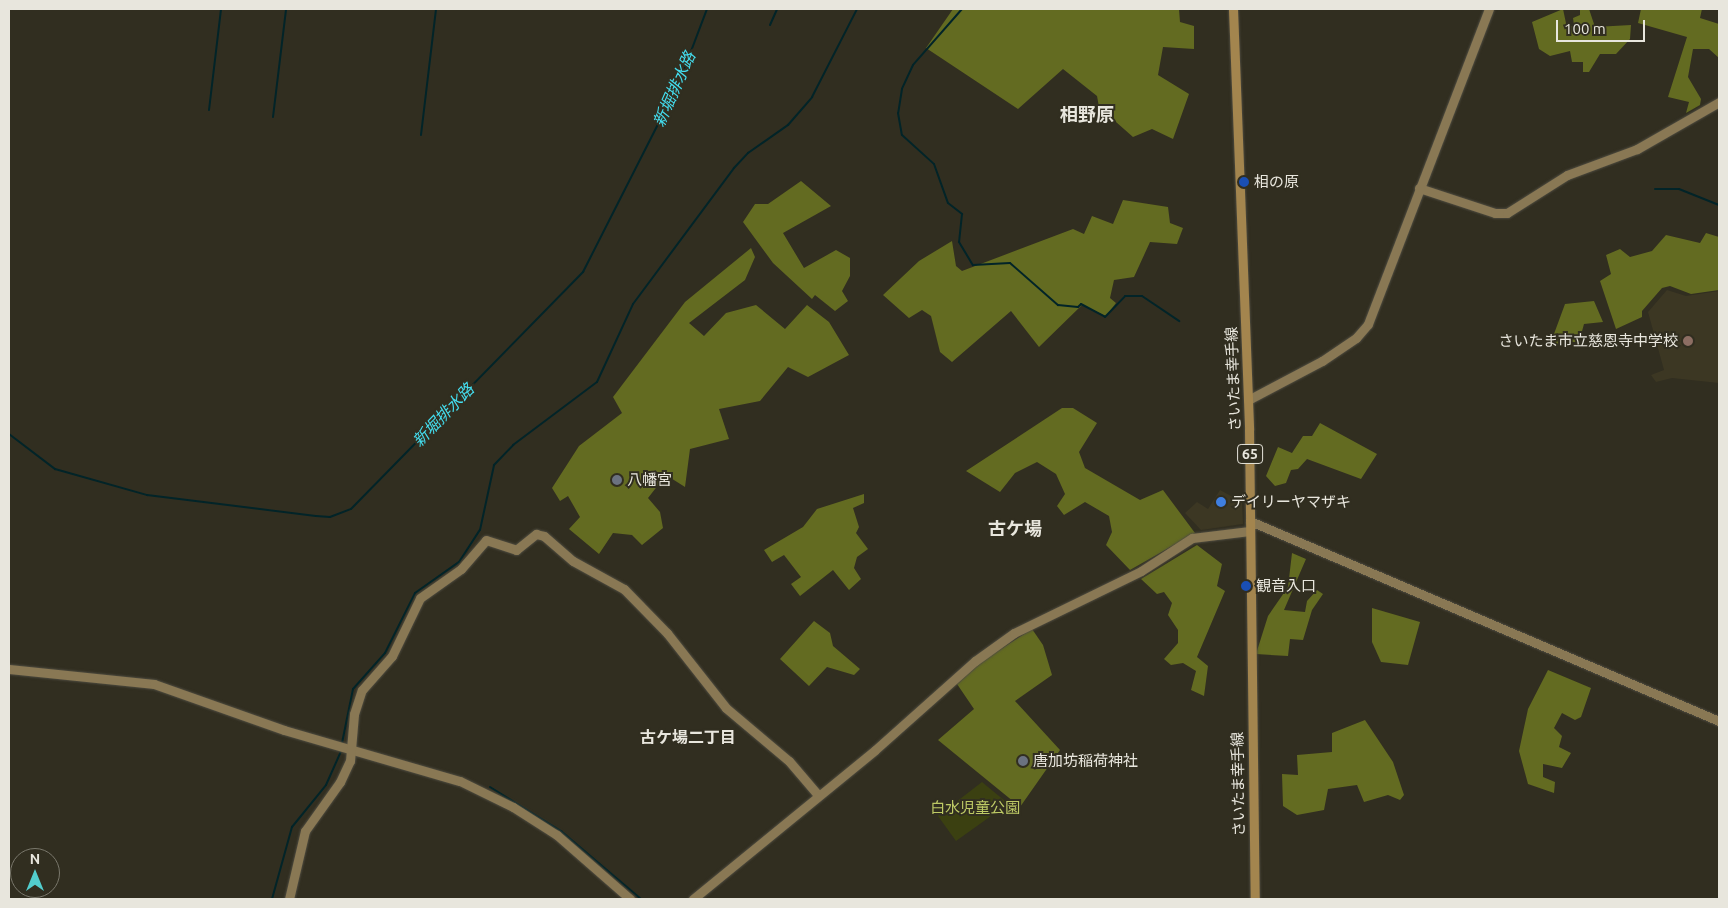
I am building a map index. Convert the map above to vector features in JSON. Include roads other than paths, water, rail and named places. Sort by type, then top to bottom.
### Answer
[{"type":"main road","name":"さいたま幸手線","points":[[1233,9],[1248,400],[1255,899]]},
{"type":"street","points":[[1248,400],[1322,361],[1363,332],[1489,9]]},
{"type":"street","points":[[1419,188],[1495,213],[1507,212],[1567,175],[1636,149],[1719,102]]},
{"type":"street","points":[[1250,521],[1719,721]]},
{"type":"street","points":[[693,899],[875,750],[975,661],[1014,633],[1141,571],[1192,538],[1250,531]]},
{"type":"street","points":[[289,899],[305,831],[340,782],[353,748],[356,702],[372,676],[392,656],[420,598],[462,569],[486,540],[516,550],[536,534],[544,536],[573,561],[617,584],[668,633],[726,708],[789,761],[818,795]]},
{"type":"street","points":[[9,670],[154,684],[284,730],[353,748],[460,781],[513,807],[558,835],[630,899]]},
{"type":"waterway","points":[[209,110],[221,9]]},
{"type":"waterway","points":[[273,117],[286,9]]},
{"type":"waterway","points":[[421,135],[436,9]]},
{"type":"waterway","name":"新堀排水路","points":[[9,434],[55,469],[147,495],[330,517],[351,509],[583,272],[679,83],[707,9]]},
{"type":"waterway","points":[[770,25],[777,9]]},
{"type":"waterway","points":[[342,743],[353,689],[385,653],[415,593],[459,562],[480,530],[494,465],[513,445],[597,382],[633,304],[734,168],[748,153],[788,125],[812,97],[857,9]]},
{"type":"waterway","points":[[962,9],[913,65],[902,89],[898,113],[902,135],[934,164],[948,203],[962,214],[959,242],[973,265],[1010,263],[1058,305],[1078,307],[1081,304],[1105,317],[1125,296],[1142,296],[1179,321]]},
{"type":"waterway","points":[[1655,189],[1679,189],[1719,205]]},
{"type":"waterway","points":[[272,899],[292,827],[326,785],[341,751]]},
{"type":"waterway","points":[[490,787],[561,831],[641,899]]},
{"type":"place","name":"相の原","points":[[1244,182]]},
{"type":"place","name":"さいたま市立慈恩寺中学校","points":[[1688,341]]},
{"type":"place","name":"八幡宮","points":[[617,480]]},
{"type":"place","name":"デイリーヤマザキ","points":[[1221,502]]},
{"type":"place","name":"観音入口","points":[[1246,586]]},
{"type":"place","name":"唐加坊稲荷神社","points":[[1023,761]]},
{"type":"district","name":"相野原","points":[[1087,114]]},
{"type":"district","name":"古ケ場","points":[[1015,528]]},
{"type":"district","name":"古ケ場二丁目","points":[[688,737]]},
{"type":"park label","name":"白水児童公園","points":[[975,808]]}]
